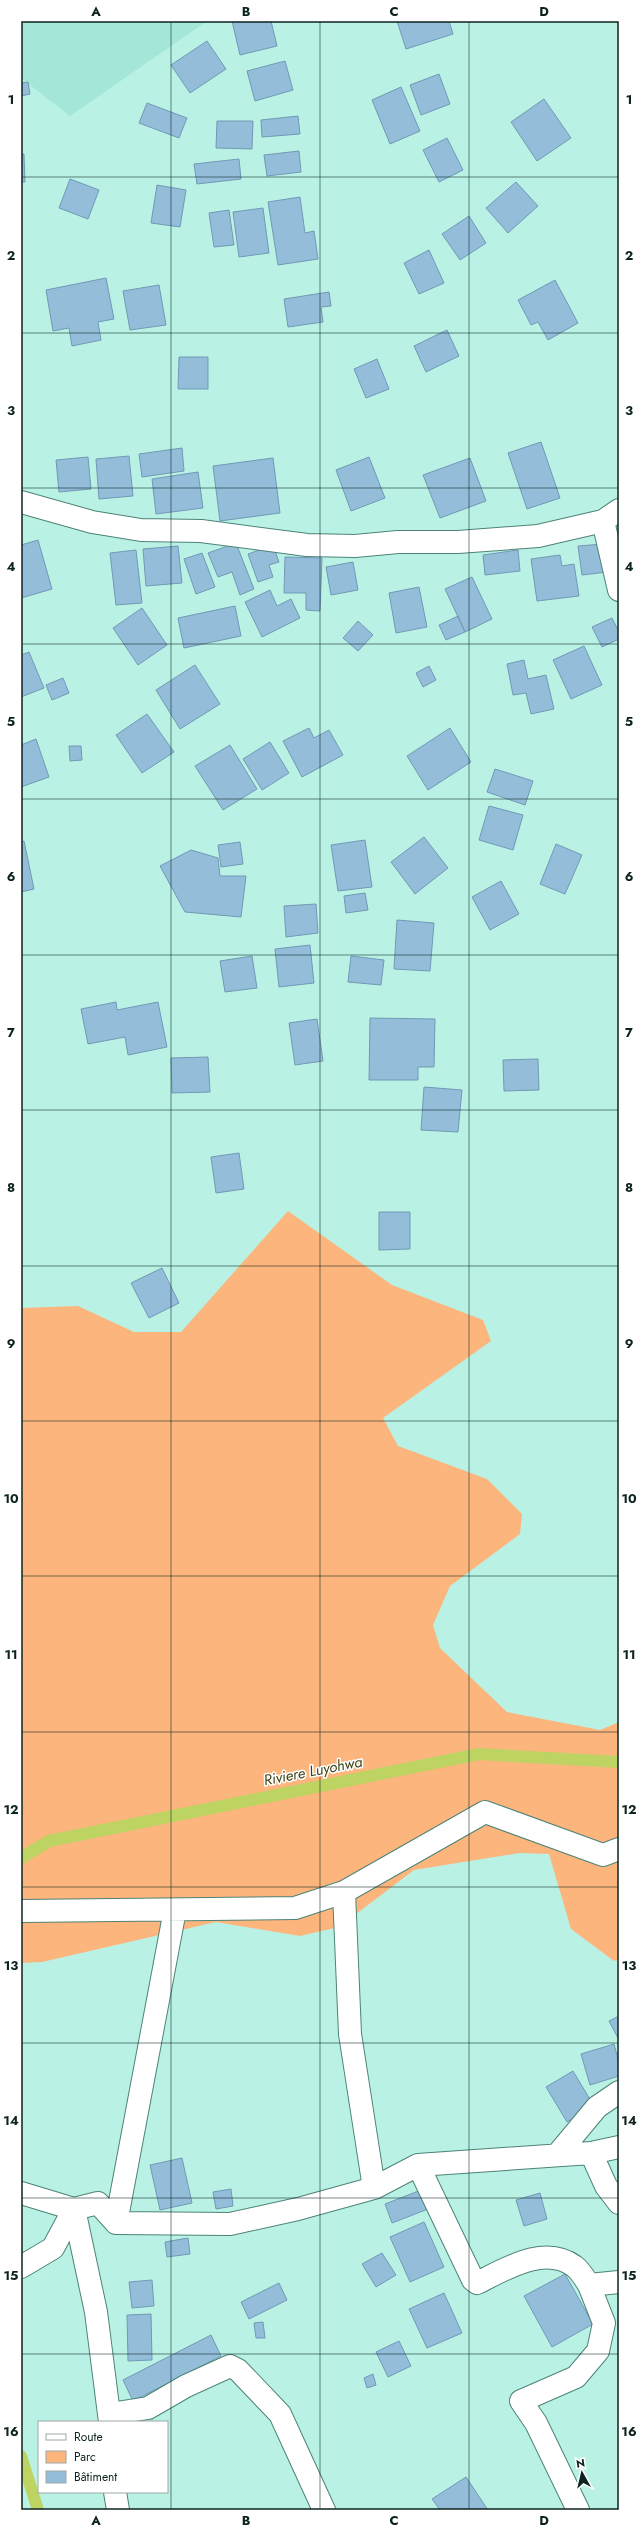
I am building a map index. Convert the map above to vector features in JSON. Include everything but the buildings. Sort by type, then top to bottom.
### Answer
[{"type":"street","points":[[21,502],[92,522],[134,529],[201,531],[307,545],[356,546],[398,542],[466,542],[538,536],[611,515],[619,590]]},
{"type":"street","points":[[21,1911],[295,1908],[344,1892],[485,1812],[603,1855],[619,1850]]},
{"type":"street","points":[[344,1892],[350,2034],[374,2188]]},
{"type":"street","points":[[116,2223],[175,1910]]},
{"type":"street","points":[[557,2154],[597,2107],[619,2092]]},
{"type":"street","points":[[21,2193],[74,2209],[98,2203],[116,2223],[230,2224],[298,2209],[374,2188],[418,2165],[557,2154],[591,2153],[619,2147]]},
{"type":"street","points":[[591,2153],[606,2186],[619,2203]]},
{"type":"street","points":[[418,2165],[473,2280],[477,2283],[523,2261],[553,2258],[574,2266],[589,2285],[604,2323],[598,2351],[576,2376],[521,2401],[536,2423],[578,2510]]},
{"type":"street","points":[[21,2267],[53,2248],[74,2209]]},
{"type":"street","points":[[74,2209],[96,2312],[110,2418],[148,2408],[186,2386],[230,2366],[238,2370],[280,2414],[324,2510]]},
{"type":"street","points":[[589,2285],[619,2282]]},
{"type":"street","points":[[115,2493],[118,2510]]},
{"type":"shaded area","points":[[21,21],[207,21],[70,116],[21,78]]},
{"type":"green space","points":[[288,1211],[392,1285],[483,1320],[491,1341],[383,1418],[398,1446],[487,1479],[522,1514],[520,1534],[450,1586],[433,1625],[440,1648],[507,1712],[600,1730],[619,1722],[619,1959],[614,1961],[571,1929],[549,1854],[520,1853],[414,1870],[339,1927],[300,1936],[216,1922],[42,1962],[21,1963],[21,1308],[78,1306],[134,1332],[181,1332]]},
{"type":"waterway","name":"Riviere Luyohwa","points":[[21,1858],[49,1841],[479,1754],[619,1762]]},
{"type":"waterway","points":[[21,2456],[38,2510]]}]
